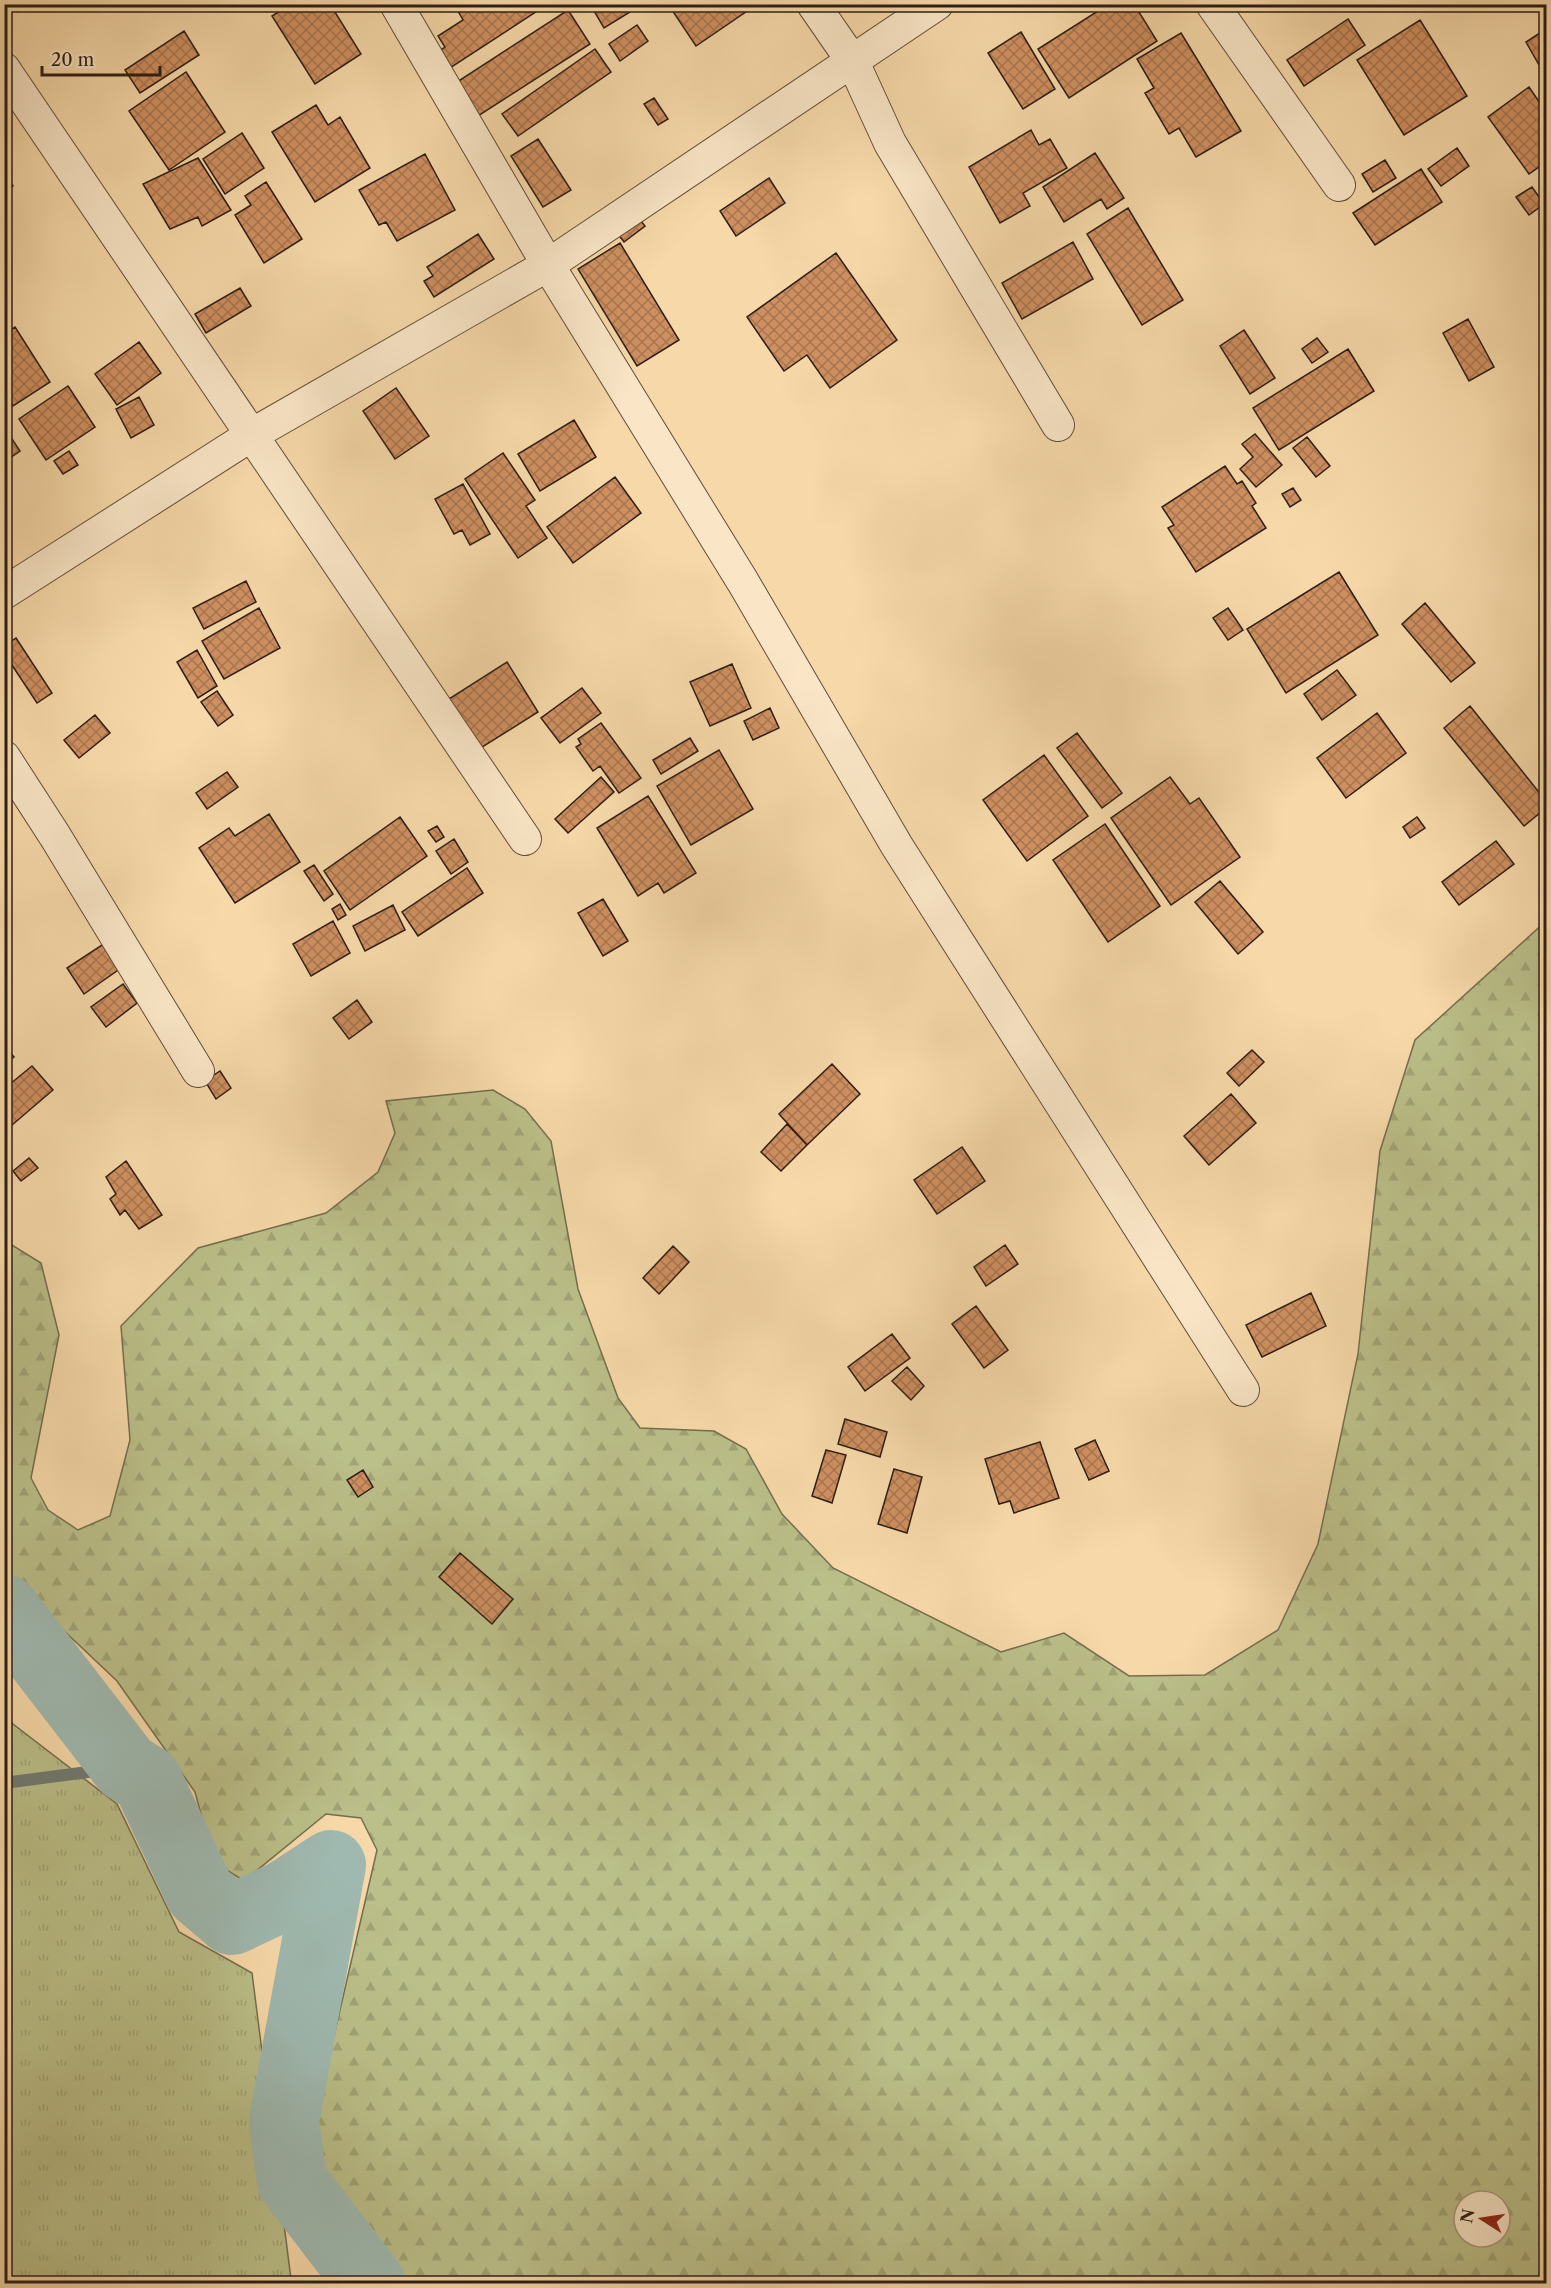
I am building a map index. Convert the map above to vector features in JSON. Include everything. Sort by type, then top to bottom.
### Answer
[{"type":"street","points":[[396,4],[548,265],[743,582],[897,846],[1243,1390]]},
{"type":"street","points":[[813,4],[853,62],[890,143],[1058,425]]},
{"type":"street","points":[[4,593],[253,434],[548,265],[937,4]]},
{"type":"street","points":[[1212,4],[1339,185]]},
{"type":"street","points":[[4,69],[525,838]]},
{"type":"street","points":[[4,757],[55,836],[198,1071]]},
{"type":"green space","points":[[1546,921],[1546,2283],[409,2283],[382,2255],[315,2164],[312,2131],[377,1850],[361,1818],[326,1814],[244,1881],[214,1862],[195,1792],[117,1681],[5,1575],[4,1240],[41,1263],[59,1335],[31,1478],[48,1510],[78,1530],[110,1516],[130,1440],[121,1326],[198,1248],[326,1213],[378,1172],[395,1133],[386,1101],[493,1090],[525,1109],[551,1141],[578,1289],[618,1398],[640,1428],[714,1431],[746,1449],[782,1514],[833,1568],[1001,1652],[1064,1633],[1129,1676],[1205,1675],[1278,1630],[1318,1544],[1358,1354],[1380,1151],[1415,1040]]},
{"type":"green space","points":[[4,1713],[13,1724],[117,1804],[179,1932],[252,1973],[291,2279],[296,2283],[5,2283]]},
{"type":"building","points":[[291,4],[330,4],[361,54],[315,84],[272,16]]},
{"type":"building","points":[[454,4],[548,4],[450,68],[439,51],[445,47],[438,36],[463,20]]},
{"type":"building","points":[[590,4],[643,4],[604,28]]},
{"type":"building","points":[[668,4],[746,4],[750,9],[696,46]]},
{"type":"building","points":[[1109,4],[1134,4],[1157,41],[1069,98],[1038,49]]},
{"type":"building","points":[[1321,4],[1334,4],[1326,11]]},
{"type":"building","points":[[568,10],[590,44],[478,116],[457,82]]},
{"type":"building","points":[[1348,19],[1365,45],[1304,86],[1287,60]]},
{"type":"building","points":[[1420,20],[1467,96],[1404,135],[1357,60]]},
{"type":"building","points":[[637,25],[648,41],[620,61],[609,44]]},
{"type":"building","points":[[1546,29],[1546,60],[1539,65],[1526,42]]},
{"type":"building","points":[[184,31],[199,55],[140,93],[125,70]]},
{"type":"building","points":[[1021,32],[1055,89],[1023,109],[988,53]]},
{"type":"building","points":[[1181,33],[1241,131],[1196,157],[1179,128],[1169,134],[1145,93],[1154,88],[1137,59]]},
{"type":"building","points":[[595,49],[611,72],[518,136],[502,114]]},
{"type":"building","points":[[186,72],[225,132],[169,170],[129,111]]},
{"type":"building","points":[[1529,87],[1546,112],[1546,162],[1529,174],[1488,117]]},
{"type":"building","points":[[654,98],[668,119],[658,125],[644,104]]},
{"type":"building","points":[[316,105],[328,125],[340,117],[370,168],[315,202],[272,132]]},
{"type":"building","points":[[1031,130],[1039,145],[1050,139],[1067,168],[1023,193],[1030,206],[1000,223],[969,167]]},
{"type":"building","points":[[242,133],[264,168],[225,194],[203,159]]},
{"type":"building","points":[[538,139],[571,190],[543,207],[511,156]]},
{"type":"building","points":[[1457,148],[1469,166],[1441,186],[1428,169]]},
{"type":"building","points":[[1095,153],[1124,198],[1107,209],[1101,199],[1064,222],[1043,187]]},
{"type":"building","points":[[425,154],[455,210],[397,241],[386,222],[379,225],[359,190]]},
{"type":"building","points":[[198,158],[231,210],[202,226],[198,217],[170,229],[143,184]]},
{"type":"building","points":[[1385,160],[1396,178],[1373,192],[1362,174]]},
{"type":"building","points":[[1421,169],[1442,202],[1375,245],[1353,213]]},
{"type":"building","points":[[4,170],[13,186],[4,190]]},
{"type":"building","points":[[769,178],[785,203],[736,236],[720,211]]},
{"type":"building","points":[[266,182],[302,239],[264,263],[235,215],[251,205],[245,196]]},
{"type":"building","points":[[1532,187],[1544,204],[1529,215],[1516,197]]},
{"type":"building","points":[[1128,208],[1183,300],[1142,325],[1087,234]]},
{"type":"building","points":[[638,217],[645,226],[624,242],[617,233]]},
{"type":"building","points":[[478,234],[494,259],[434,297],[424,281],[433,276],[427,267]]},
{"type":"building","points":[[1073,242],[1093,279],[1022,319],[1002,283]]},
{"type":"building","points":[[620,243],[679,340],[637,366],[578,269]]},
{"type":"building","points":[[836,253],[897,340],[830,388],[807,355],[784,371],[747,317]]},
{"type":"building","points":[[240,288],[251,306],[206,333],[195,314]]},
{"type":"building","points":[[1468,319],[1494,367],[1469,381],[1443,333]]},
{"type":"building","points":[[15,327],[50,382],[13,406],[4,393],[4,334]]},
{"type":"building","points":[[1244,330],[1275,378],[1250,394],[1220,346]]},
{"type":"building","points":[[1317,338],[1328,352],[1312,363],[1302,349]]},
{"type":"building","points":[[139,342],[161,373],[117,405],[95,374]]},
{"type":"building","points":[[1348,349],[1374,391],[1279,450],[1253,408]]},
{"type":"building","points":[[68,386],[95,427],[46,460],[19,419]]},
{"type":"building","points":[[396,388],[429,436],[395,459],[363,411]]},
{"type":"building","points":[[139,397],[154,425],[131,438],[116,409]]},
{"type":"building","points":[[574,420],[596,457],[540,491],[518,454]]},
{"type":"building","points":[[8,433],[20,451],[4,462],[4,436]]},
{"type":"building","points":[[1255,434],[1282,465],[1256,487],[1240,469],[1253,457],[1242,444]]},
{"type":"building","points":[[1307,437],[1330,466],[1316,477],[1293,448]]},
{"type":"building","points":[[69,451],[78,465],[63,474],[54,461]]},
{"type":"building","points":[[503,453],[535,500],[526,506],[547,538],[518,558],[465,479]]},
{"type":"building","points":[[1225,466],[1237,484],[1242,481],[1256,503],[1252,506],[1266,528],[1196,572],[1168,528],[1174,525],[1162,507]]},
{"type":"building","points":[[615,477],[641,513],[573,563],[547,527]]},
{"type":"building","points":[[463,484],[490,534],[470,545],[462,530],[454,534],[435,499]]},
{"type":"building","points":[[1293,488],[1301,500],[1290,507],[1282,494]]},
{"type":"building","points":[[1339,572],[1378,635],[1286,693],[1247,629]]},
{"type":"building","points":[[246,581],[256,602],[204,629],[193,608]]},
{"type":"building","points":[[1425,603],[1475,663],[1451,682],[1402,624]]},
{"type":"building","points":[[259,608],[280,648],[224,679],[202,641]]},
{"type":"building","points":[[1228,608],[1243,630],[1228,640],[1213,618]]},
{"type":"building","points":[[16,638],[52,693],[37,703],[4,653],[4,646]]},
{"type":"building","points":[[197,650],[217,686],[198,698],[177,662]]},
{"type":"building","points":[[507,662],[538,712],[471,754],[441,704]]},
{"type":"building","points":[[732,664],[751,708],[710,726],[690,682]]},
{"type":"building","points":[[1337,670],[1356,695],[1322,720],[1304,694]]},
{"type":"building","points":[[582,688],[601,713],[560,743],[541,718]]},
{"type":"building","points":[[217,691],[233,715],[218,726],[201,702]]},
{"type":"building","points":[[1470,706],[1546,801],[1546,808],[1524,826],[1444,728]]},
{"type":"building","points":[[770,708],[779,728],[753,740],[744,721]]},
{"type":"building","points":[[1377,713],[1406,753],[1346,798],[1317,758]]},
{"type":"building","points":[[95,715],[110,733],[79,758],[64,740]]},
{"type":"building","points":[[601,723],[641,778],[619,793],[600,766],[593,771],[576,747],[581,744],[578,739]]},
{"type":"building","points":[[1077,733],[1122,793],[1102,808],[1057,748]]},
{"type":"building","points":[[690,738],[698,751],[661,774],[653,760]]},
{"type":"building","points":[[719,750],[753,809],[691,845],[657,786]]},
{"type":"building","points":[[1044,755],[1088,816],[1027,861],[983,800]]},
{"type":"building","points":[[227,772],[238,787],[207,809],[196,793]]},
{"type":"building","points":[[601,777],[614,792],[568,833],[555,819]]},
{"type":"building","points":[[1170,777],[1190,804],[1199,798],[1240,857],[1171,905],[1111,818]]},
{"type":"building","points":[[648,796],[696,873],[664,893],[658,883],[638,896],[597,828]]},
{"type":"building","points":[[269,814],[300,862],[235,903],[199,848],[229,828],[235,836]]},
{"type":"building","points":[[400,817],[427,856],[350,910],[324,871]]},
{"type":"building","points":[[1417,817],[1425,828],[1410,838],[1403,827]]},
{"type":"building","points":[[1105,824],[1160,906],[1108,942],[1053,860]]},
{"type":"building","points":[[437,826],[444,837],[436,842],[428,831]]},
{"type":"building","points":[[454,839],[468,862],[451,874],[436,851]]},
{"type":"building","points":[[1496,841],[1514,864],[1459,905],[1442,882]]},
{"type":"building","points":[[314,865],[333,894],[324,901],[304,871]]},
{"type":"building","points":[[467,868],[483,893],[418,936],[402,912]]},
{"type":"building","points":[[1220,881],[1263,932],[1238,954],[1195,902]]},
{"type":"building","points":[[603,899],[628,941],[603,956],[578,913]]},
{"type":"building","points":[[340,904],[346,915],[338,920],[332,909]]},
{"type":"building","points":[[393,905],[405,930],[365,951],[353,926]]},
{"type":"building","points":[[333,921],[350,953],[311,976],[293,944]]},
{"type":"building","points":[[105,943],[121,968],[84,994],[67,968]]},
{"type":"building","points":[[123,984],[137,1003],[106,1027],[91,1007]]},
{"type":"building","points":[[357,1000],[372,1022],[349,1039],[333,1018]]},
{"type":"building","points":[[4,1046],[14,1057],[4,1065]]},
{"type":"building","points":[[1252,1050],[1264,1062],[1239,1086],[1227,1073]]},
{"type":"building","points":[[832,1064],[860,1094],[807,1145],[779,1114]]},
{"type":"building","points":[[32,1066],[53,1090],[5,1131],[4,1089]]},
{"type":"building","points":[[220,1071],[231,1088],[216,1099],[205,1081]]},
{"type":"building","points":[[1231,1094],[1256,1123],[1209,1165],[1184,1136]]},
{"type":"building","points":[[787,1124],[807,1145],[781,1171],[761,1152]]},
{"type":"building","points":[[962,1147],[985,1181],[937,1214],[914,1180]]},
{"type":"building","points":[[29,1158],[38,1168],[21,1181],[13,1171]]},
{"type":"building","points":[[126,1161],[162,1215],[139,1229],[125,1210],[120,1215],[110,1199],[116,1194],[106,1177]]},
{"type":"building","points":[[4,1181],[10,1190],[4,1194]]},
{"type":"building","points":[[1005,1245],[1018,1264],[986,1286],[974,1267]]},
{"type":"building","points":[[673,1246],[689,1262],[659,1294],[643,1278]]},
{"type":"building","points":[[1311,1293],[1326,1326],[1262,1357],[1246,1325]]},
{"type":"building","points":[[976,1306],[1008,1350],[984,1368],[952,1324]]},
{"type":"building","points":[[892,1334],[910,1358],[865,1391],[848,1367]]},
{"type":"building","points":[[907,1367],[924,1386],[911,1400],[892,1381]]},
{"type":"building","points":[[845,1419],[887,1432],[880,1457],[838,1444]]},
{"type":"building","points":[[1095,1440],[1109,1471],[1089,1480],[1075,1449]]},
{"type":"building","points":[[1040,1442],[1059,1498],[1014,1513],[1010,1501],[999,1504],[985,1459]]},
{"type":"building","points":[[826,1450],[846,1455],[832,1503],[812,1496]]},
{"type":"building","points":[[894,1469],[922,1477],[907,1533],[878,1524]]},
{"type":"building","points":[[363,1470],[373,1487],[358,1497],[347,1480]]},
{"type":"building","points":[[460,1553],[513,1599],[492,1624],[439,1577]]},
{"type":"waterway","points":[[4,1609],[126,1767],[147,1780],[200,1893],[232,1920],[285,1895],[331,1865],[284,2121],[292,2181],[371,2284]]},
{"type":"waterway","points":[[4,1783],[126,1767]]}]
